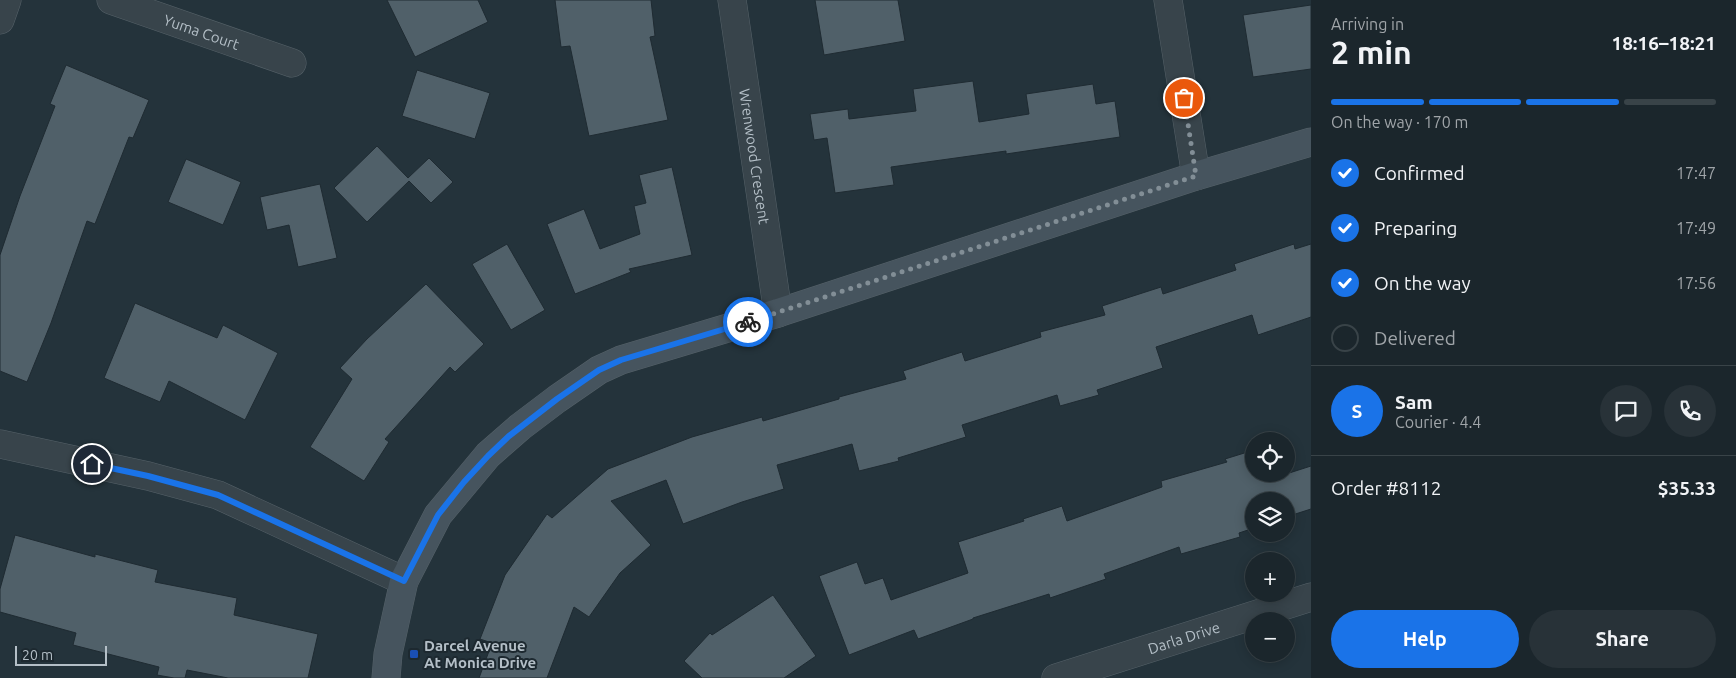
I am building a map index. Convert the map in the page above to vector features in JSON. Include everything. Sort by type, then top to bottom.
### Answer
[{"type":"street","points":[[0,20],[7,0]]},
{"type":"street","name":"Yuma Court","points":[[111,0],[292,63]]},
{"type":"street","name":"Wrenwood Crescent","points":[[732,0],[778,313]]},
{"type":"street","points":[[1168,0],[1196,176]]},
{"type":"street","points":[[386,678],[388,654],[404,581],[438,515],[464,482],[507,438],[557,399],[599,370],[621,360],[778,313],[1196,176],[1311,142]]},
{"type":"street","points":[[0,444],[148,476],[218,495],[404,581]]},
{"type":"street","name":"Darla Drive","points":[[1056,678],[1311,597]]},
{"type":"building","points":[[387,0],[478,0],[488,22],[415,57]]},
{"type":"building","points":[[555,0],[651,0],[655,36],[650,37],[668,120],[589,136],[570,46],[561,47]]},
{"type":"building","points":[[815,0],[898,0],[905,41],[824,55]]},
{"type":"building","points":[[1311,5],[1311,69],[1253,77],[1243,15]]},
{"type":"building","points":[[66,65],[149,100],[133,138],[129,137],[95,224],[87,221],[51,323],[27,382],[0,371],[0,255],[20,196],[55,106],[50,104]]},
{"type":"building","points":[[417,70],[490,93],[475,139],[402,116]]},
{"type":"building","points":[[973,81],[979,122],[1029,114],[1026,94],[1093,84],[1096,104],[1115,101],[1120,137],[1006,154],[1006,151],[891,167],[894,185],[835,193],[827,138],[814,140],[810,114],[848,109],[849,119],[916,111],[913,89]]},
{"type":"building","points":[[377,146],[408,178],[429,158],[453,182],[431,203],[409,181],[367,222],[334,188]]},
{"type":"building","points":[[186,159],[241,182],[223,225],[168,202]]},
{"type":"building","points":[[672,167],[692,255],[629,269],[631,272],[575,294],[547,224],[584,209],[600,249],[640,234],[634,206],[646,203],[639,175]]},
{"type":"building","points":[[320,184],[337,258],[298,267],[289,225],[267,230],[260,197]]},
{"type":"building","points":[[507,244],[545,310],[511,330],[472,264]]},
{"type":"building","points":[[1294,244],[1295,249],[1311,244],[1311,317],[1258,335],[1252,315],[1156,347],[1163,368],[1097,390],[1099,395],[1060,406],[1057,395],[962,425],[966,437],[898,458],[899,461],[859,471],[852,444],[777,465],[784,489],[683,524],[666,480],[611,501],[651,545],[620,573],[589,617],[574,607],[547,678],[479,678],[492,643],[480,639],[505,575],[547,514],[552,518],[608,469],[692,437],[762,417],[763,421],[839,399],[839,397],[906,379],[903,371],[962,352],[965,361],[1041,337],[1040,332],[1105,315],[1102,306],[1161,287],[1163,294],[1236,270],[1234,264]]},
{"type":"building","points":[[426,284],[484,344],[455,372],[450,367],[385,439],[389,442],[364,481],[310,447],[352,379],[340,368],[367,339]]},
{"type":"building","points":[[135,303],[217,338],[223,325],[278,353],[245,420],[169,381],[160,402],[104,378]]},
{"type":"building","points":[[1245,453],[1245,482],[1295,482],[1295,471],[1311,466],[1311,509],[1295,514],[1295,492],[1245,492],[1245,531],[1239,533],[1240,537],[1181,554],[1179,547],[1104,574],[1106,579],[1050,598],[1049,594],[973,618],[918,639],[914,630],[849,655],[819,576],[857,562],[865,584],[883,578],[891,600],[968,573],[958,542],[1024,521],[1023,519],[1062,506],[1067,521],[1162,487],[1161,481],[1227,462],[1225,459]]},
{"type":"building","points":[[15,535],[95,557],[95,554],[158,570],[155,582],[237,598],[234,615],[318,634],[308,678],[228,678],[187,670],[185,678],[157,675],[159,667],[73,645],[76,633],[0,612],[0,589]]},
{"type":"building","points":[[773,595],[816,656],[784,678],[702,678],[684,661],[710,633],[712,635]]},
{"type":"way so far","points":[[748,322],[1196,176],[1184,98]]},
{"type":"place","name":"Darcel Avenue At Monica Drive","points":[[414,654]]},
{"type":"route","points":[[92,464],[148,476],[218,495],[404,581],[438,515],[464,482],[509,436],[557,399],[599,370],[621,360],[748,322]]}]
